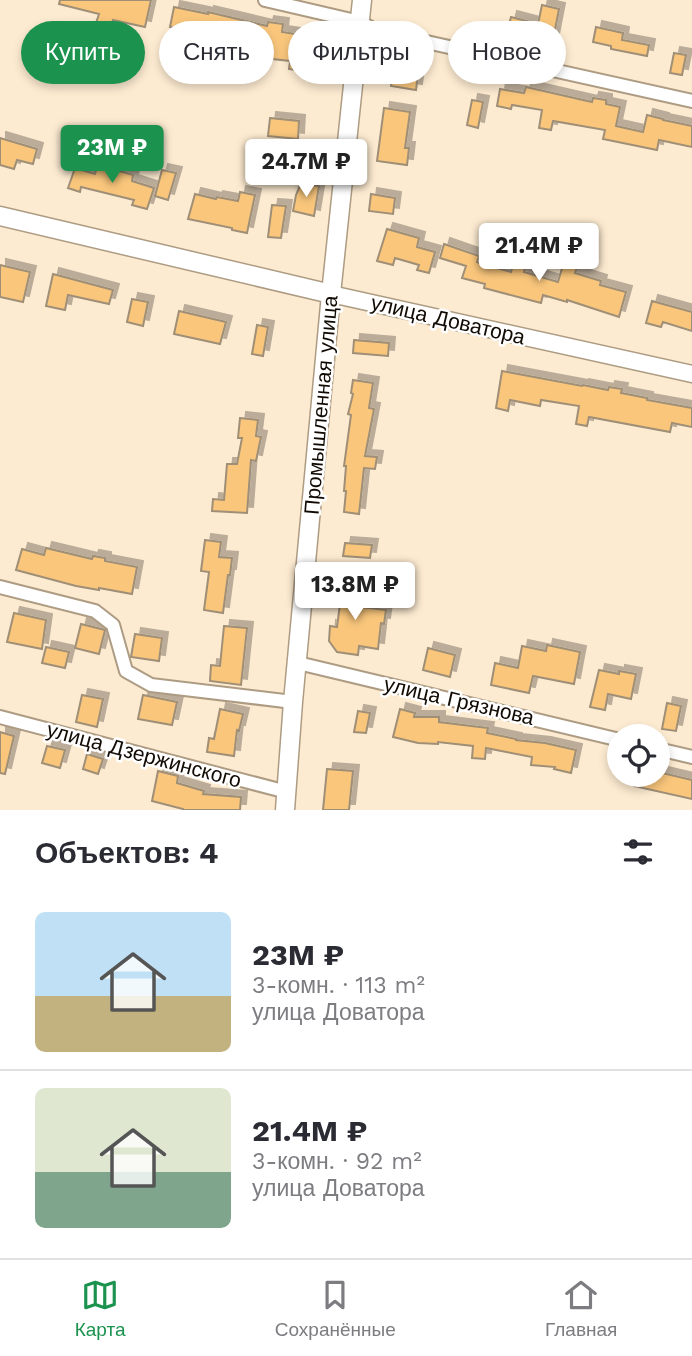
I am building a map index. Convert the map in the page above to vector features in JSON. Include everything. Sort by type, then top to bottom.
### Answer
[{"type":"main road","name":"Промышленная улица","points":[[360,21],[362,0]]},
{"type":"main road","name":"Промышленная улица","points":[[286,801],[331,294],[353,84]]},
{"type":"main road","name":"улица Доватора","points":[[0,216],[331,294]]},
{"type":"street","points":[[265,0],[356,21]]},
{"type":"street","points":[[434,44],[692,101]]},
{"type":"street","name":"улица Доватора","points":[[331,294],[692,374]]},
{"type":"street","points":[[0,587],[95,611],[113,625],[126,671],[151,685],[293,702]]},
{"type":"street","name":"улица Грязнова","points":[[298,663],[607,737]]},
{"type":"street","name":"улица Дзержинского","points":[[0,717],[177,765],[286,801]]},
{"type":"street","points":[[670,752],[692,757]]},
{"type":"building","points":[[60,0],[151,0],[145,27],[145,21],[97,21],[99,14],[59,4]]},
{"type":"building","points":[[542,5],[559,9],[557,21],[539,21]]},
{"type":"building","points":[[174,7],[246,21],[171,21]]},
{"type":"building","points":[[511,17],[526,21],[510,21]]},
{"type":"building","points":[[274,23],[283,24],[282,32],[288,33],[288,61],[274,59]]},
{"type":"building","points":[[596,27],[623,33],[622,40],[649,45],[647,56],[611,49],[611,46],[593,42]]},
{"type":"building","points":[[674,53],[686,55],[682,75],[670,73]]},
{"type":"building","points":[[391,84],[417,84],[416,90]]},
{"type":"building","points":[[526,87],[592,102],[593,98],[606,100],[606,104],[620,107],[616,126],[643,132],[647,115],[692,126],[692,147],[659,140],[657,150],[603,139],[605,130],[553,121],[551,130],[539,128],[542,110],[512,105],[511,109],[497,106],[500,89],[524,93]]},
{"type":"building","points":[[472,100],[483,102],[478,128],[467,125]]},
{"type":"building","points":[[384,108],[410,112],[405,148],[409,148],[407,165],[377,161]]},
{"type":"building","points":[[270,118],[299,121],[298,139],[268,136]]},
{"type":"building","points":[[0,138],[37,149],[33,164],[17,160],[14,169],[0,165]]},
{"type":"building","points":[[98,163],[133,175],[132,181],[154,188],[147,209],[132,205],[134,200],[81,187],[80,192],[68,188],[75,168],[95,174]]},
{"type":"building","points":[[162,170],[176,173],[168,200],[155,196]]},
{"type":"building","points":[[301,183],[319,186],[314,216],[293,211]]},
{"type":"building","points":[[240,192],[255,195],[247,233],[188,219],[195,194],[238,201]]},
{"type":"building","points":[[371,194],[395,198],[393,214],[369,211]]},
{"type":"building","points":[[272,205],[286,206],[281,238],[268,237]]},
{"type":"building","points":[[387,229],[419,238],[417,247],[435,252],[429,273],[417,270],[419,265],[395,258],[393,265],[377,261]]},
{"type":"building","points":[[444,244],[479,256],[477,262],[511,272],[515,257],[527,261],[524,272],[558,282],[565,258],[579,262],[575,273],[601,281],[600,285],[626,292],[619,317],[567,300],[543,295],[541,303],[484,288],[485,284],[462,278],[466,266],[440,258]]},
{"type":"building","points":[[0,265],[30,272],[23,302],[0,297]]},
{"type":"building","points":[[53,274],[113,290],[109,304],[68,295],[65,310],[46,306]]},
{"type":"building","points":[[132,299],[148,302],[143,326],[127,322]]},
{"type":"building","points":[[652,301],[692,312],[692,331],[663,322],[661,327],[646,323]]},
{"type":"building","points":[[179,311],[226,322],[220,344],[174,334]]},
{"type":"building","points":[[257,325],[268,327],[263,356],[252,354]]},
{"type":"building","points":[[354,340],[389,343],[388,356],[353,353]]},
{"type":"building","points":[[502,371],[608,390],[609,387],[622,389],[621,393],[692,408],[692,427],[672,423],[670,432],[589,417],[587,426],[576,424],[579,406],[541,400],[540,406],[510,400],[508,411],[496,408]]},
{"type":"building","points":[[353,380],[373,383],[369,408],[374,409],[365,456],[377,457],[375,469],[364,468],[359,514],[344,512],[344,466]]},
{"type":"building","points":[[240,418],[258,420],[256,436],[261,437],[256,461],[251,460],[247,513],[212,511],[213,499],[224,500],[227,464],[237,464],[242,438],[238,438]]},
{"type":"building","points":[[205,540],[221,542],[219,557],[232,558],[223,613],[204,610],[209,572],[201,571]]},
{"type":"building","points":[[345,543],[372,545],[370,558],[343,556]]},
{"type":"building","points":[[46,548],[92,559],[93,556],[105,558],[105,561],[137,567],[132,594],[76,586],[16,570],[22,549],[44,555]]},
{"type":"building","points":[[339,580],[358,581],[357,604],[386,610],[384,624],[381,623],[378,649],[359,646],[358,655],[337,652],[329,641],[330,626],[337,627],[341,596],[338,596]]},
{"type":"building","points":[[14,613],[46,620],[42,649],[7,642]]},
{"type":"building","points":[[81,624],[105,630],[99,654],[75,648]]},
{"type":"building","points":[[224,626],[247,628],[241,685],[210,681],[211,665],[220,666]]},
{"type":"building","points":[[135,634],[162,638],[159,661],[131,657]]},
{"type":"building","points":[[547,645],[580,652],[574,684],[533,676],[529,693],[491,685],[495,663],[518,668],[522,646],[546,651]]},
{"type":"building","points":[[46,647],[69,652],[65,668],[42,663]]},
{"type":"building","points":[[428,648],[455,655],[450,677],[423,670]]},
{"type":"building","points":[[599,670],[636,674],[631,699],[608,694],[605,710],[590,707]]},
{"type":"building","points":[[82,695],[103,699],[97,727],[76,722]]},
{"type":"building","points":[[143,695],[177,702],[172,725],[138,719]]},
{"type":"building","points":[[667,703],[681,706],[676,731],[670,730],[670,724],[663,724]]},
{"type":"building","points":[[220,709],[243,714],[239,731],[237,730],[234,756],[207,752],[209,738],[214,739]]},
{"type":"building","points":[[400,709],[415,713],[414,717],[439,717],[439,722],[488,728],[487,733],[576,750],[571,773],[554,769],[555,767],[531,765],[532,757],[486,748],[485,759],[472,758],[473,746],[418,743],[393,737]]},
{"type":"building","points":[[358,711],[370,713],[366,733],[354,732]]},
{"type":"building","points":[[0,732],[14,736],[5,774],[0,773]]},
{"type":"building","points":[[47,746],[65,750],[60,768],[42,763]]},
{"type":"building","points":[[87,754],[103,759],[98,774],[83,769]]},
{"type":"building","points":[[327,769],[353,771],[349,810],[323,810]]},
{"type":"building","points":[[158,771],[178,776],[177,783],[204,791],[203,794],[241,797],[240,810],[183,810],[152,801]]},
{"type":"building","points":[[670,775],[692,780],[692,799],[638,787],[670,787]]}]
